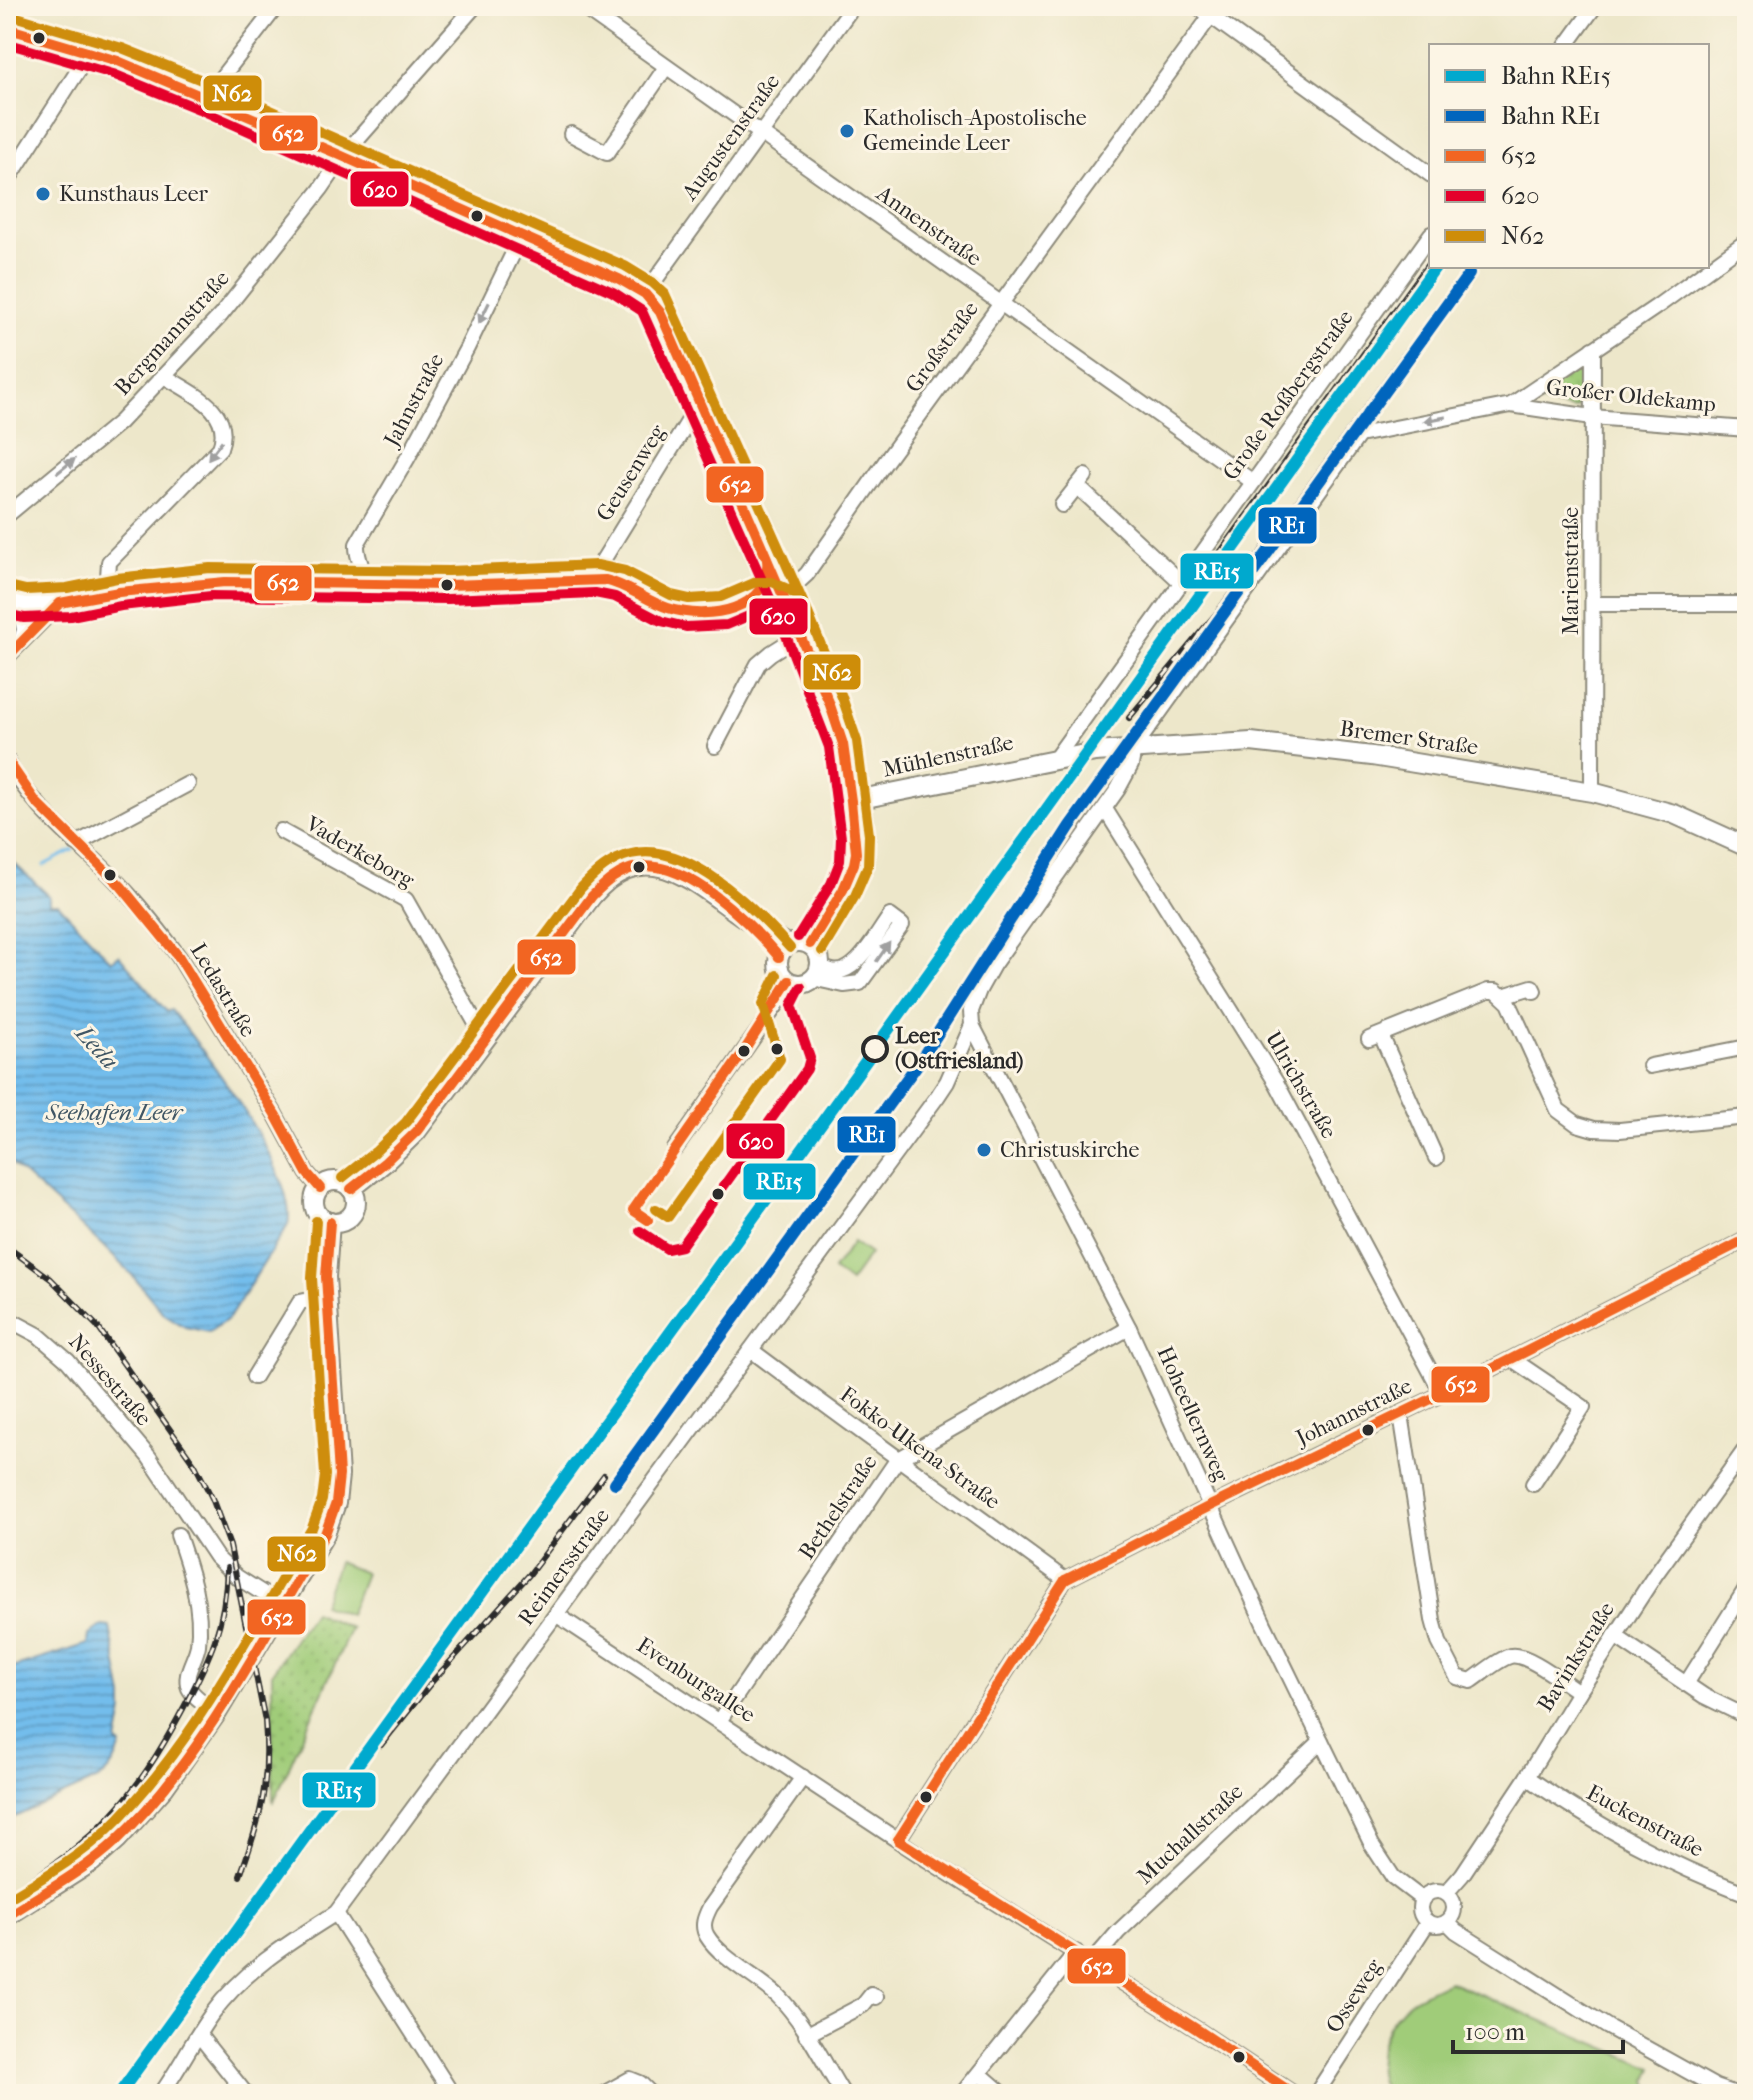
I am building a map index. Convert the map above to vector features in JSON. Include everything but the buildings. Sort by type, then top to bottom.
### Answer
[{"type":"main road","points":[[6,28],[90,52],[204,96],[337,159],[522,235],[645,294],[660,312],[792,611],[839,731],[856,853],[843,890],[810,944]]},
{"type":"main road","points":[[760,595],[767,578],[767,558]]},
{"type":"main road","points":[[6,602],[52,604],[113,593],[210,582],[366,585],[605,580],[620,584],[666,608],[699,614],[736,607],[760,595],[774,598],[792,611]]},
{"type":"main road","name":"Bremer Straße","points":[[1055,759],[1134,748],[1251,742],[1372,756],[1592,792],[1674,814],[1747,847]]},
{"type":"main road","name":"Mühlenstraße","points":[[851,801],[1055,759]]},
{"type":"main road","points":[[351,1189],[417,1131],[600,886],[631,868],[659,865],[689,878],[784,951]]},
{"type":"main road","points":[[801,942],[810,944],[820,957],[817,975],[806,983],[789,981],[780,972],[784,951],[801,942]]},
{"type":"main road","points":[[336,1182],[351,1189],[356,1200],[354,1212],[342,1222],[330,1222],[321,1217],[315,1198],[320,1188],[336,1182]]},
{"type":"main road","points":[[6,1917],[92,1862],[118,1839],[164,1788],[217,1713],[325,1534],[338,1490],[339,1457],[326,1261],[330,1222]]},
{"type":"street","points":[[204,96],[277,6]]},
{"type":"street","name":"Bergmannstraße","points":[[6,516],[120,422],[221,315],[267,260],[337,159],[475,6]]},
{"type":"street","name":"Annenstraße","points":[[581,6],[1253,482]]},
{"type":"street","name":"Augustenstraße","points":[[645,294],[853,6]]},
{"type":"street","points":[[1197,6],[1214,11],[1429,173]]},
{"type":"street","points":[[1567,44],[1595,6]]},
{"type":"street","name":"Großstraße","points":[[782,591],[807,574],[1214,11]]},
{"type":"street","points":[[6,183],[90,52]]},
{"type":"street","points":[[571,134],[607,153],[666,67]]},
{"type":"street","name":"Jahnstraße","points":[[366,585],[357,544],[467,348],[522,235]]},
{"type":"street","name":"Große Roßbergstraße","points":[[1055,759],[1429,237]]},
{"type":"street","points":[[1709,268],[1747,241]]},
{"type":"street","points":[[1511,405],[1708,268]]},
{"type":"street","name":"Marienstraße","points":[[1592,792],[1593,349]]},
{"type":"street","points":[[113,593],[108,577],[109,562],[220,448],[223,438],[223,425],[210,405],[164,376]]},
{"type":"street","name":"Geusenweg","points":[[600,565],[699,404]]},
{"type":"street","name":"Großer Oldekamp","points":[[1511,405],[1592,417],[1747,429]]},
{"type":"street","name":"Reimersstraße","points":[[161,2094],[210,2016],[249,1974],[274,1953],[336,1913],[937,1097],[947,1082],[972,1025],[971,1011],[993,965],[1105,809],[1131,765],[1134,748],[1359,435],[1511,405]]},
{"type":"street","points":[[1062,505],[1081,481],[1181,582]]},
{"type":"street","points":[[6,602],[22,618],[24,630],[18,646]]},
{"type":"street","points":[[6,658],[52,604]]},
{"type":"street","points":[[1593,604],[1747,604]]},
{"type":"street","points":[[715,746],[758,664],[801,634]]},
{"type":"street","name":"Ledastraße","points":[[6,758],[38,806],[124,890],[179,957],[275,1114],[307,1173],[320,1188]]},
{"type":"street","points":[[79,846],[190,788]]},
{"type":"street","name":"Ulrichstraße","points":[[1105,809],[1277,1084],[1442,1393]]},
{"type":"street","name":"Vaderkeborg","points":[[281,831],[406,900],[478,1027],[488,1036]]},
{"type":"street","points":[[890,916],[902,925],[860,983],[844,985],[825,975],[850,969],[890,916]]},
{"type":"street","points":[[675,1149],[777,1004],[789,981]]},
{"type":"street","points":[[1503,996],[1532,987],[1534,991]]},
{"type":"street","points":[[1436,1158],[1375,1037],[1488,991],[1496,991],[1509,1003],[1558,1110],[1577,1124],[1594,1129],[1620,1130],[1747,1117]]},
{"type":"street","name":"Hoheellernweg","points":[[972,1025],[1129,1328],[1210,1506],[1372,1845],[1402,1886],[1422,1899]]},
{"type":"street","points":[[1650,1066],[1747,1047]]},
{"type":"street","name":"Johannstraße","points":[[1065,1580],[1747,1239]]},
{"type":"street","points":[[254,1377],[300,1302],[328,1296]]},
{"type":"street","name":"Nessestraße","points":[[6,1318],[38,1335],[68,1361],[169,1484],[216,1557],[237,1577],[283,1606]]},
{"type":"street","name":"Bethelstraße","points":[[719,1721],[897,1460],[1129,1328]]},
{"type":"street","name":"Fokko-Ukena-Straße","points":[[751,1350],[897,1460],[1065,1580]]},
{"type":"street","points":[[1512,1359],[1583,1407],[1533,1484]]},
{"type":"street","points":[[1401,1414],[1433,1620],[1439,1642],[1457,1677],[1471,1681],[1508,1657],[1518,1656],[1579,1692]]},
{"type":"street","name":"Bavinkstraße","points":[[1446,1893],[1527,1777],[1615,1636],[1747,1447]]},
{"type":"street","points":[[178,1535],[191,1572],[198,1615],[198,1646],[187,1679],[189,1687],[217,1713]]},
{"type":"street","points":[[898,1840],[1065,1580]]},
{"type":"street","points":[[1686,1684],[1747,1587]]},
{"type":"street","name":"Evenburgallee","points":[[557,1615],[898,1840],[1294,2094]]},
{"type":"street","points":[[1615,1636],[1686,1684],[1747,1717]]},
{"type":"street","name":"Muchallstraße","points":[[1092,1962],[1118,1932],[1321,1741]]},
{"type":"street","points":[[803,1777],[719,1893],[704,1920],[704,1932],[713,1944],[776,1995],[806,2035],[843,2094]]},
{"type":"street","name":"Euckenstraße","points":[[1527,1777],[1622,1839],[1659,1858],[1747,1894]]},
{"type":"street","points":[[1434,1891],[1446,1893],[1454,1906],[1447,1922],[1439,1925],[1428,1922],[1420,1909],[1422,1899],[1434,1891]]},
{"type":"street","points":[[336,1913],[452,2094]]},
{"type":"street","name":"Osseweg","points":[[1316,2094],[1428,1922]]},
{"type":"street","points":[[1447,1922],[1466,1938],[1608,2027],[1716,2087],[1736,2094]]},
{"type":"street","points":[[962,2094],[1076,1952]]},
{"type":"street","points":[[806,2035],[863,2005],[871,1995],[876,1997]]},
{"type":"street","points":[[199,2035],[246,2094]]},
{"type":"street","points":[[980,2074],[1003,2094]]},
{"type":"street","points":[[603,2094],[630,2079],[640,2083],[651,2094]]},
{"type":"green space","points":[[1577,370],[1582,375],[1577,407],[1573,409],[1542,403],[1539,392]]},
{"type":"green space","points":[[853,1242],[870,1254],[850,1282],[833,1270]]},
{"type":"green space","points":[[338,1562],[365,1573],[349,1615],[322,1605]]},
{"type":"green space","points":[[313,1612],[351,1628],[273,1803],[272,1673]]},
{"type":"green space","points":[[1449,1981],[1653,2068],[1648,2080],[1653,2094],[1386,2094],[1381,2082],[1379,2057],[1381,2044],[1392,2021],[1409,2002]]},
{"type":"water","name":"Seehafen Leer","points":[[6,856],[49,896],[49,904],[58,904],[111,961],[119,955],[167,1012],[171,1010],[246,1114],[279,1176],[287,1203],[288,1225],[229,1318],[209,1332],[185,1327],[163,1313],[102,1245],[6,1158]]},
{"type":"water","points":[[102,1626],[110,1627],[123,1697],[117,1743],[121,1746],[115,1760],[100,1778],[6,1821],[6,1670],[88,1644],[89,1634]]},
{"type":"waterway","points":[[44,865],[73,850]]},
{"type":"railway","points":[[1161,648],[1219,554],[1429,263]]},
{"type":"railway","points":[[1129,718],[1215,615],[1407,350]]},
{"type":"railway","points":[[6,1246],[51,1279],[97,1326],[195,1465],[212,1498],[230,1546],[265,1721],[266,1743],[262,1800],[240,1876]]},
{"type":"railway","points":[[381,1745],[430,1684],[529,1575],[604,1475]]},
{"type":"railway","points":[[6,1895],[66,1856],[90,1836],[111,1816],[148,1768],[184,1707],[209,1656],[220,1624],[227,1568]]},
{"type":"rail line","name":"RE15","points":[[119,2094],[800,1153],[1435,268]]},
{"type":"rail line","name":"RE1","points":[[615,1483],[922,1058],[1070,826],[1469,274]]},
{"type":"transit line","name":"N62","points":[[10,15],[122,48],[209,83],[625,266],[665,294],[808,613],[857,741],[869,835],[868,866],[855,896],[822,951]]},
{"type":"transit line","name":"652","points":[[6,28],[118,61],[333,152],[619,279],[645,294],[660,312],[767,558],[766,576],[759,590],[748,601],[734,608],[701,613],[668,608],[605,580],[448,585],[225,582],[119,592],[60,603],[6,658]]},
{"type":"transit line","name":"620","points":[[6,43],[113,74],[199,109],[613,292],[642,311],[782,625],[829,747],[841,838],[840,861],[831,884],[798,937]]},
{"type":"transit line","name":"652","points":[[763,550],[829,702],[843,744],[851,801],[856,853],[854,864],[843,890],[810,944]]},
{"type":"transit line","name":"N62","points":[[9,586],[26,590],[67,588],[117,578],[210,568],[448,571],[597,565],[625,571],[671,595],[689,599],[721,597],[756,582],[772,582],[788,589],[802,601],[811,621]]},
{"type":"transit line","name":"620","points":[[6,614],[24,618],[71,616],[121,606],[211,596],[448,599],[595,593],[615,597],[661,621],[686,627],[727,625],[765,609],[780,619],[785,631]]},
{"type":"transit line","name":"652","points":[[6,758],[36,802],[121,886],[179,957],[275,1114],[307,1173],[320,1188]]},
{"type":"transit line","name":"N62","points":[[342,1178],[406,1122],[581,888],[616,859],[653,852],[675,857],[697,868],[740,898],[790,948]]},
{"type":"transit line","name":"652","points":[[351,1189],[417,1131],[592,896],[619,874],[638,867],[657,867],[677,873],[735,911],[779,957]]},
{"type":"transit line","name":"N62","points":[[656,1209],[668,1217],[780,1059],[763,1004],[777,975]]},
{"type":"transit line","name":"652","points":[[648,1220],[633,1210],[789,981]]},
{"type":"transit line","name":"620","points":[[640,1231],[667,1249],[681,1246],[807,1069],[810,1058],[792,1005],[801,987]]},
{"type":"transit line","name":"N62","points":[[6,1900],[83,1851],[137,1799],[166,1764],[218,1687],[312,1528],[322,1500],[325,1475],[312,1278],[316,1221]]},
{"type":"transit line","name":"652","points":[[6,1917],[91,1862],[147,1809],[204,1735],[230,1695],[325,1534],[336,1503],[339,1475],[326,1277],[330,1222]]},
{"type":"transit line","name":"652","points":[[1065,1580],[1747,1239]]},
{"type":"transit line","name":"652","points":[[898,1840],[1065,1580]]},
{"type":"transit line","name":"652","points":[[898,1840],[1294,2094]]},
{"type":"place","name":"Katholisch-Apostolische Gemeinde Leer","points":[[847,131]]},
{"type":"place","name":"Kunsthaus Leer","points":[[43,194]]},
{"type":"place","name":"Leer (Ostfriesland)","points":[[875,1049]]},
{"type":"place","name":"Christuskirche","points":[[984,1150]]},
{"type":"water label","name":"Leda","points":[[97,1047]]}]
